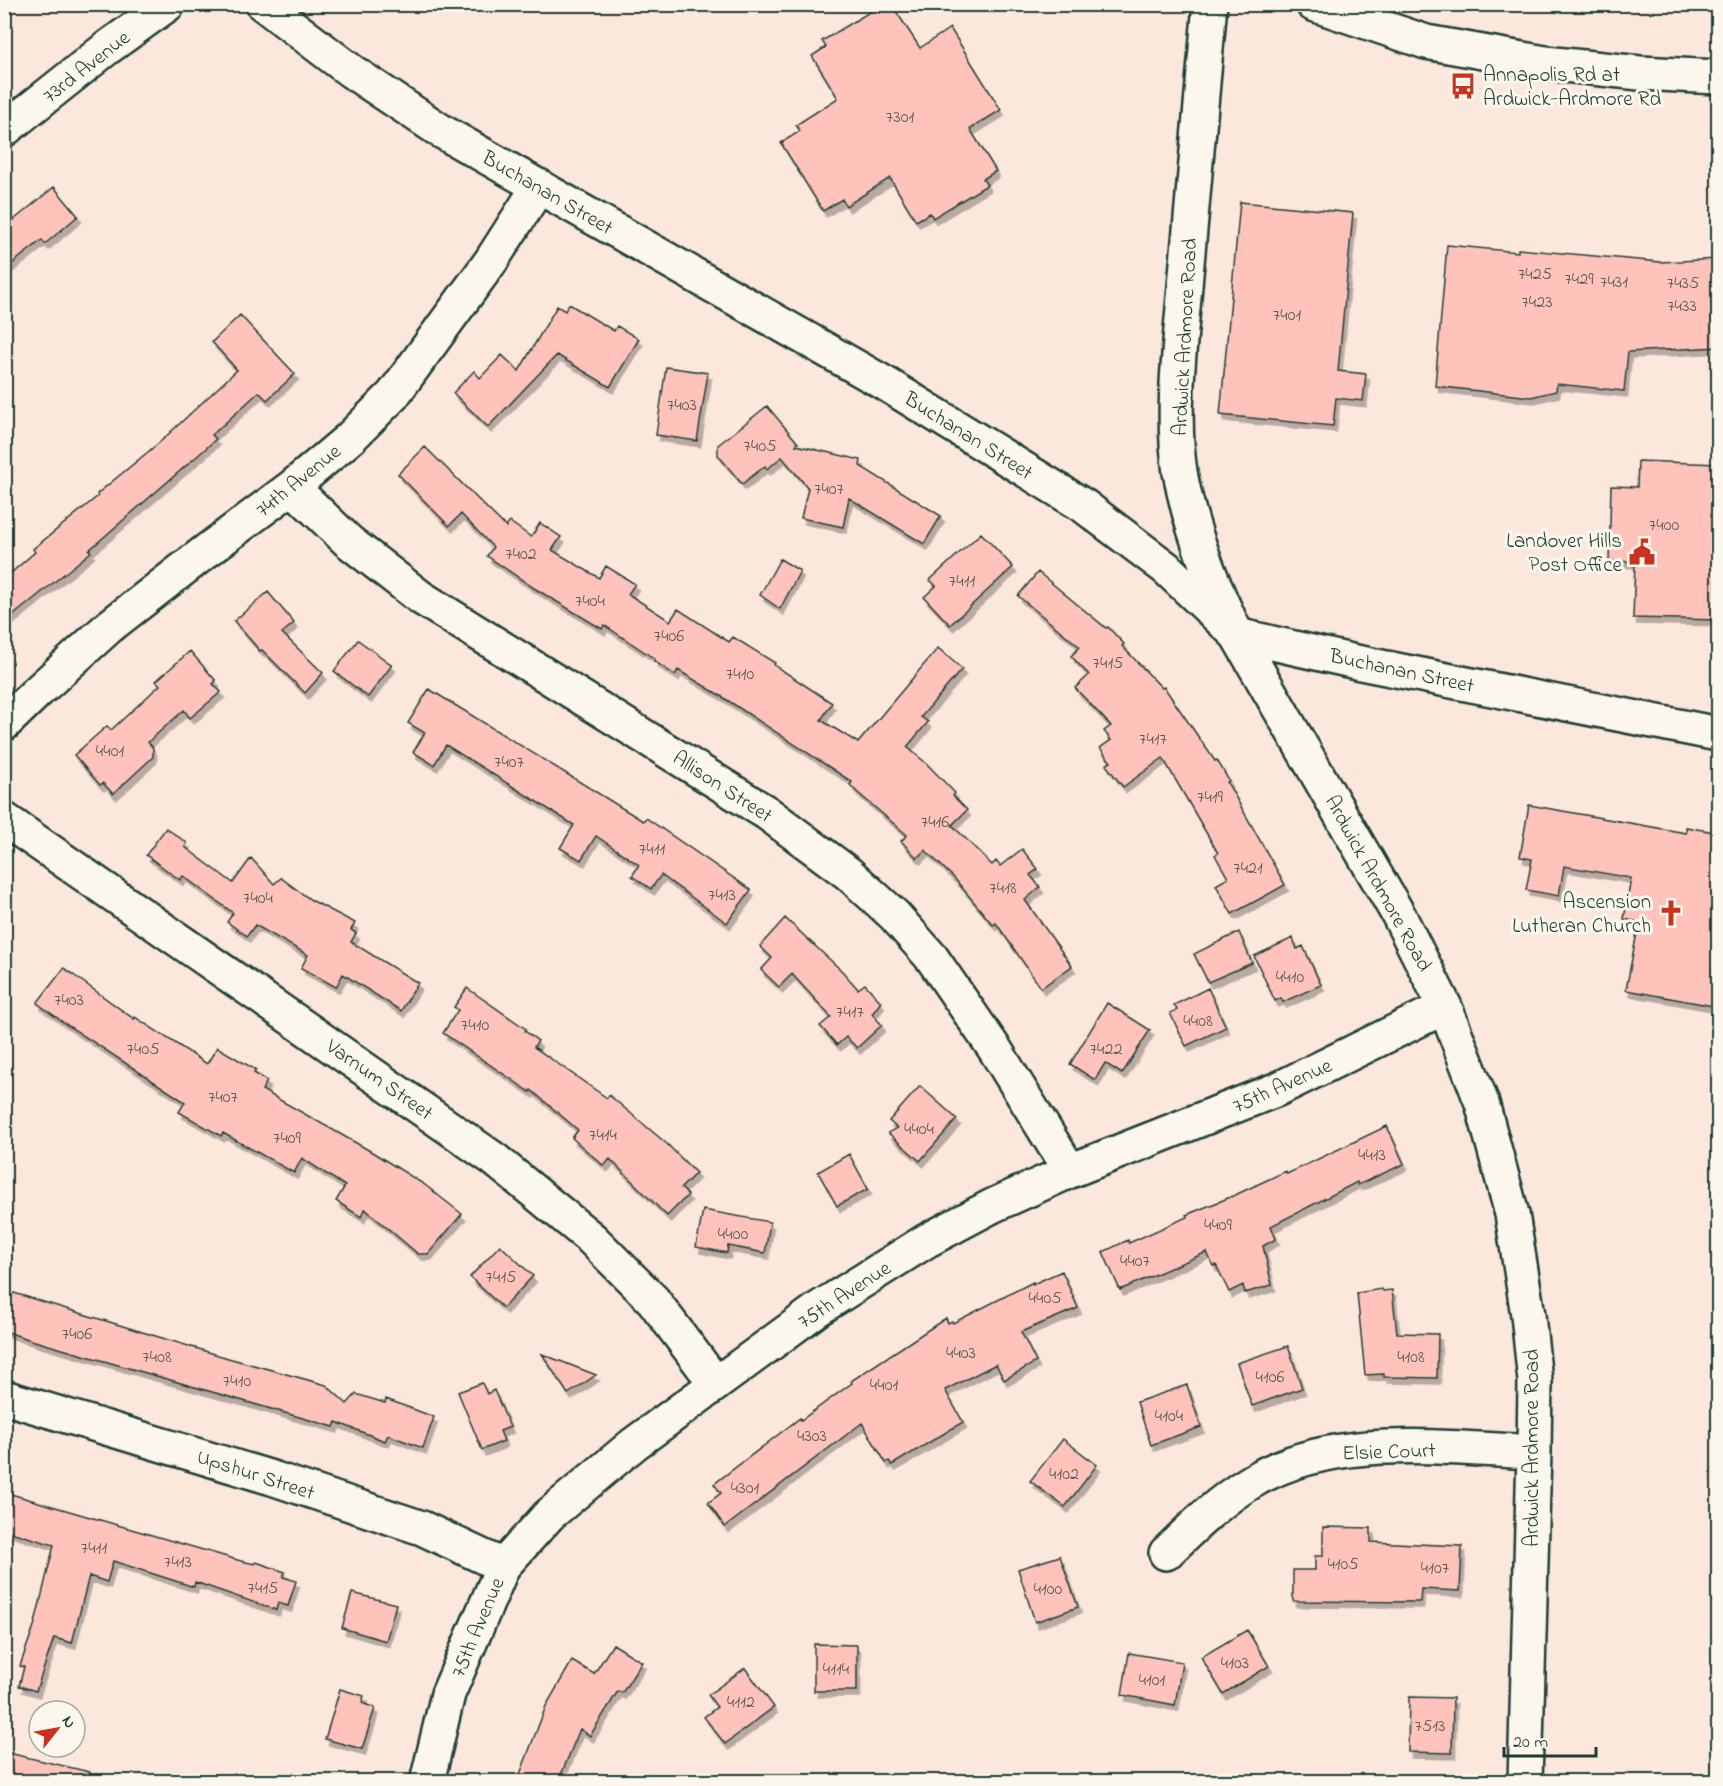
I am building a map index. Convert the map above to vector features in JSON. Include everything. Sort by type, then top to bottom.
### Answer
[{"type":"street","name":"73rd Avenue","points":[[4,130],[107,48],[168,4]]},
{"type":"street","name":"Buchanan Street","points":[[263,4],[351,71],[441,131],[886,384],[1084,506],[1166,568],[1237,635],[1356,662],[1719,734]]},
{"type":"street","name":"Ardwick Ardmore Road","points":[[1210,4],[1183,309],[1176,417],[1180,472],[1196,537],[1218,596],[1237,635],[1398,914],[1445,1007],[1482,1103],[1512,1214],[1528,1315],[1535,1381],[1525,1782]]},
{"type":"street","points":[[1313,4],[1426,42],[1545,63],[1640,73],[1719,77]]},
{"type":"street","name":"74th Avenue","points":[[4,724],[110,626],[292,487],[350,438],[393,395],[491,261],[539,186]]},
{"type":"street","name":"Allison Street","points":[[292,487],[348,541],[420,597],[767,813],[849,874],[894,915],[932,958],[996,1051],[1070,1171]]},
{"type":"street","name":"Varnum Street","points":[[4,819],[494,1159],[592,1239],[653,1300],[717,1384]]},
{"type":"street","name":"75th Avenue","points":[[427,1782],[448,1694],[503,1566],[549,1515],[634,1444],[818,1310],[926,1241],[992,1206],[1070,1171],[1278,1089],[1445,1007]]},
{"type":"street","name":"Upshur Street","points":[[4,1397],[272,1478],[422,1528],[503,1566]]},
{"type":"street","name":"Elsie Court","points":[[1166,1553],[1204,1516],[1251,1482],[1317,1456],[1389,1446],[1534,1452]]},
{"type":"building","points":[[892,5],[920,48],[950,28],[1001,110],[970,129],[996,171],[983,179],[987,185],[933,218],[930,213],[916,221],[890,178],[846,206],[842,199],[823,211],[781,143],[800,131],[796,125],[838,98],[812,56],[826,47],[822,41],[876,8],[879,13]]},
{"type":"building","points":[[54,187],[78,216],[45,244],[42,240],[4,270],[4,228]]},
{"type":"building","points":[[1240,202],[1353,213],[1338,371],[1366,374],[1363,401],[1336,398],[1333,426],[1220,415]]},
{"type":"building","points":[[1447,245],[1660,262],[1719,259],[1719,347],[1628,352],[1624,391],[1557,384],[1556,391],[1531,397],[1435,386]]},
{"type":"building","points":[[569,304],[614,331],[617,326],[639,339],[610,387],[557,355],[488,427],[453,393],[474,371],[480,378],[502,355],[519,371],[557,306],[565,311]]},
{"type":"building","points":[[240,315],[295,374],[267,400],[259,392],[212,435],[216,439],[203,451],[89,550],[91,552],[4,623],[4,579],[35,552],[33,549],[160,442],[237,370],[212,342]]},
{"type":"building","points":[[666,367],[708,373],[697,441],[656,435]]},
{"type":"building","points":[[767,406],[798,443],[796,445],[861,460],[860,466],[941,516],[924,544],[849,498],[843,527],[801,518],[808,488],[782,457],[767,469],[765,466],[742,484],[718,455],[718,445]]},
{"type":"building","points":[[425,447],[506,527],[510,522],[531,537],[540,523],[561,537],[552,550],[599,578],[606,566],[635,584],[628,594],[670,621],[678,609],[729,642],[733,637],[832,703],[821,720],[858,743],[938,648],[962,669],[921,717],[928,722],[907,747],[955,793],[953,796],[967,810],[952,825],[992,865],[996,861],[1000,866],[1022,849],[1038,869],[1030,875],[1040,887],[1025,900],[1072,966],[1041,988],[996,923],[993,925],[954,878],[925,850],[917,858],[901,841],[907,835],[858,793],[850,785],[852,782],[721,696],[678,670],[675,675],[604,625],[602,629],[534,588],[487,556],[493,547],[461,514],[449,526],[398,474]]},
{"type":"building","points":[[1638,461],[1719,464],[1719,620],[1633,618],[1635,562],[1609,561],[1611,486],[1637,487]]},
{"type":"building","points":[[981,533],[1013,567],[950,625],[924,597],[936,586],[930,580]]},
{"type":"building","points":[[780,559],[800,571],[780,609],[760,595]]},
{"type":"building","points":[[1038,572],[1106,628],[1108,627],[1124,644],[1122,646],[1162,688],[1164,687],[1215,761],[1217,760],[1285,885],[1232,914],[1216,885],[1228,878],[1215,855],[1218,853],[1163,758],[1123,787],[1106,765],[1111,762],[1100,748],[1111,740],[1104,731],[1111,726],[1075,688],[1089,675],[1071,656],[1080,647],[1018,596]]},
{"type":"building","points":[[268,592],[294,623],[282,633],[323,673],[305,693],[262,650],[260,651],[234,621]]},
{"type":"building","points":[[358,640],[392,665],[368,697],[334,671]]},
{"type":"building","points":[[190,651],[216,681],[213,684],[221,692],[190,718],[184,710],[148,742],[153,748],[153,757],[113,794],[103,783],[100,785],[74,755],[107,726],[111,730],[160,685],[156,681]]},
{"type":"building","points":[[429,689],[643,821],[646,818],[751,890],[727,923],[661,875],[651,889],[632,876],[639,865],[596,836],[581,860],[560,848],[574,825],[446,745],[434,765],[413,752],[425,733],[408,723]]},
{"type":"building","points":[[1529,805],[1686,833],[1686,827],[1719,833],[1719,1007],[1626,990],[1639,922],[1624,919],[1631,878],[1564,866],[1559,896],[1526,890],[1532,859],[1520,857]]},
{"type":"building","points":[[166,828],[187,843],[185,847],[233,883],[251,858],[274,884],[281,878],[311,900],[355,923],[351,930],[356,933],[351,942],[418,983],[401,1011],[343,974],[336,987],[301,968],[308,955],[255,925],[247,936],[227,922],[233,913],[183,876],[180,880],[146,855]]},
{"type":"building","points":[[785,918],[858,989],[865,984],[881,1002],[872,1014],[882,1025],[857,1048],[846,1037],[837,1045],[820,1026],[831,1017],[792,974],[779,987],[761,970],[772,958],[760,946]]},
{"type":"building","points":[[1239,932],[1252,963],[1208,982],[1194,954]]},
{"type":"building","points":[[1293,938],[1297,949],[1303,946],[1321,985],[1283,1002],[1281,998],[1275,1001],[1254,956]]},
{"type":"building","points":[[64,968],[134,1019],[135,1017],[207,1064],[217,1047],[256,1070],[254,1073],[267,1081],[262,1090],[372,1152],[425,1185],[462,1214],[428,1254],[418,1254],[365,1209],[361,1217],[336,1201],[345,1186],[302,1158],[294,1173],[223,1133],[221,1136],[179,1112],[185,1102],[37,1003]]},
{"type":"building","points":[[467,988],[526,1029],[525,1031],[538,1041],[534,1047],[607,1098],[609,1095],[667,1144],[696,1173],[681,1188],[688,1195],[667,1216],[610,1159],[604,1166],[572,1138],[578,1130],[531,1090],[530,1092],[443,1033],[458,1010],[454,1007]]},
{"type":"building","points":[[1208,988],[1226,1027],[1186,1046],[1170,1013],[1177,1010],[1174,1005]]},
{"type":"building","points":[[1107,1003],[1150,1030],[1122,1074],[1105,1063],[1095,1080],[1070,1064]]},
{"type":"building","points":[[920,1086],[957,1119],[920,1161],[888,1133],[897,1128],[889,1121]]},
{"type":"building","points":[[1387,1126],[1404,1164],[1358,1185],[1357,1182],[1271,1226],[1276,1239],[1263,1246],[1272,1285],[1245,1293],[1243,1285],[1229,1292],[1207,1252],[1120,1290],[1103,1252],[1128,1240],[1129,1243],[1286,1171],[1287,1174]]},
{"type":"building","points":[[849,1154],[868,1189],[837,1206],[818,1172]]},
{"type":"building","points":[[703,1210],[770,1222],[765,1253],[728,1246],[727,1253],[696,1247]]},
{"type":"building","points":[[500,1245],[533,1276],[503,1308],[470,1277]]},
{"type":"building","points":[[1062,1271],[1078,1308],[1021,1332],[1036,1362],[1004,1380],[996,1364],[945,1390],[963,1422],[892,1465],[889,1461],[886,1463],[862,1423],[725,1527],[708,1503],[721,1493],[714,1484],[800,1418],[801,1420],[852,1383],[851,1381],[946,1318],[948,1323],[952,1321],[953,1323],[1033,1282],[1033,1284]]},
{"type":"building","points":[[1382,1289],[1383,1291],[1392,1290],[1397,1333],[1438,1334],[1437,1378],[1365,1375],[1357,1293]]},
{"type":"building","points":[[4,1290],[228,1358],[326,1385],[347,1404],[356,1394],[385,1403],[386,1399],[434,1417],[423,1448],[388,1435],[385,1441],[336,1422],[334,1427],[31,1340],[4,1331]]},
{"type":"building","points":[[1288,1346],[1302,1388],[1252,1406],[1237,1363]]},
{"type":"building","points":[[542,1354],[596,1375],[568,1394]]},
{"type":"building","points":[[482,1383],[487,1394],[494,1390],[510,1427],[500,1431],[504,1441],[482,1450],[458,1392]]},
{"type":"building","points":[[1187,1385],[1201,1427],[1151,1445],[1137,1402]]},
{"type":"building","points":[[1063,1439],[1097,1465],[1065,1507],[1030,1481]]},
{"type":"building","points":[[4,1492],[285,1572],[283,1577],[296,1581],[288,1606],[278,1603],[276,1610],[195,1582],[194,1587],[113,1561],[107,1582],[89,1576],[72,1643],[54,1638],[36,1691],[19,1686],[24,1667],[20,1666],[35,1623],[54,1545],[4,1530]]},
{"type":"building","points":[[1323,1527],[1371,1528],[1371,1542],[1462,1546],[1460,1591],[1421,1589],[1420,1602],[1293,1601],[1293,1570],[1315,1570],[1315,1556],[1323,1556]]},
{"type":"building","points":[[1060,1556],[1078,1607],[1035,1622],[1018,1569]]},
{"type":"building","points":[[352,1593],[396,1604],[386,1641],[342,1628]]},
{"type":"building","points":[[1247,1630],[1269,1666],[1223,1694],[1201,1657]]},
{"type":"building","points":[[613,1644],[642,1662],[622,1693],[618,1691],[590,1736],[580,1729],[558,1782],[517,1782],[546,1706],[572,1661],[594,1674]]},
{"type":"building","points":[[814,1644],[857,1645],[857,1691],[814,1691]]},
{"type":"building","points":[[1129,1653],[1182,1662],[1175,1705],[1122,1695]]},
{"type":"building","points":[[745,1668],[774,1707],[725,1744],[704,1717],[717,1707],[708,1695]]},
{"type":"building","points":[[340,1689],[364,1696],[362,1703],[375,1708],[362,1749],[325,1739]]},
{"type":"building","points":[[1409,1697],[1453,1698],[1452,1753],[1408,1752]]},
{"type":"building","points":[[4,1752],[90,1772],[88,1782],[4,1782]]},
{"type":"place","name":"Annapolis Rd at Ardwick-Ardmore Rd","points":[[1463,86]]},
{"type":"place","name":"Landover Hills Post Office","points":[[1642,552]]},
{"type":"place","name":"Ascension Lutheran Church","points":[[1671,913]]}]
